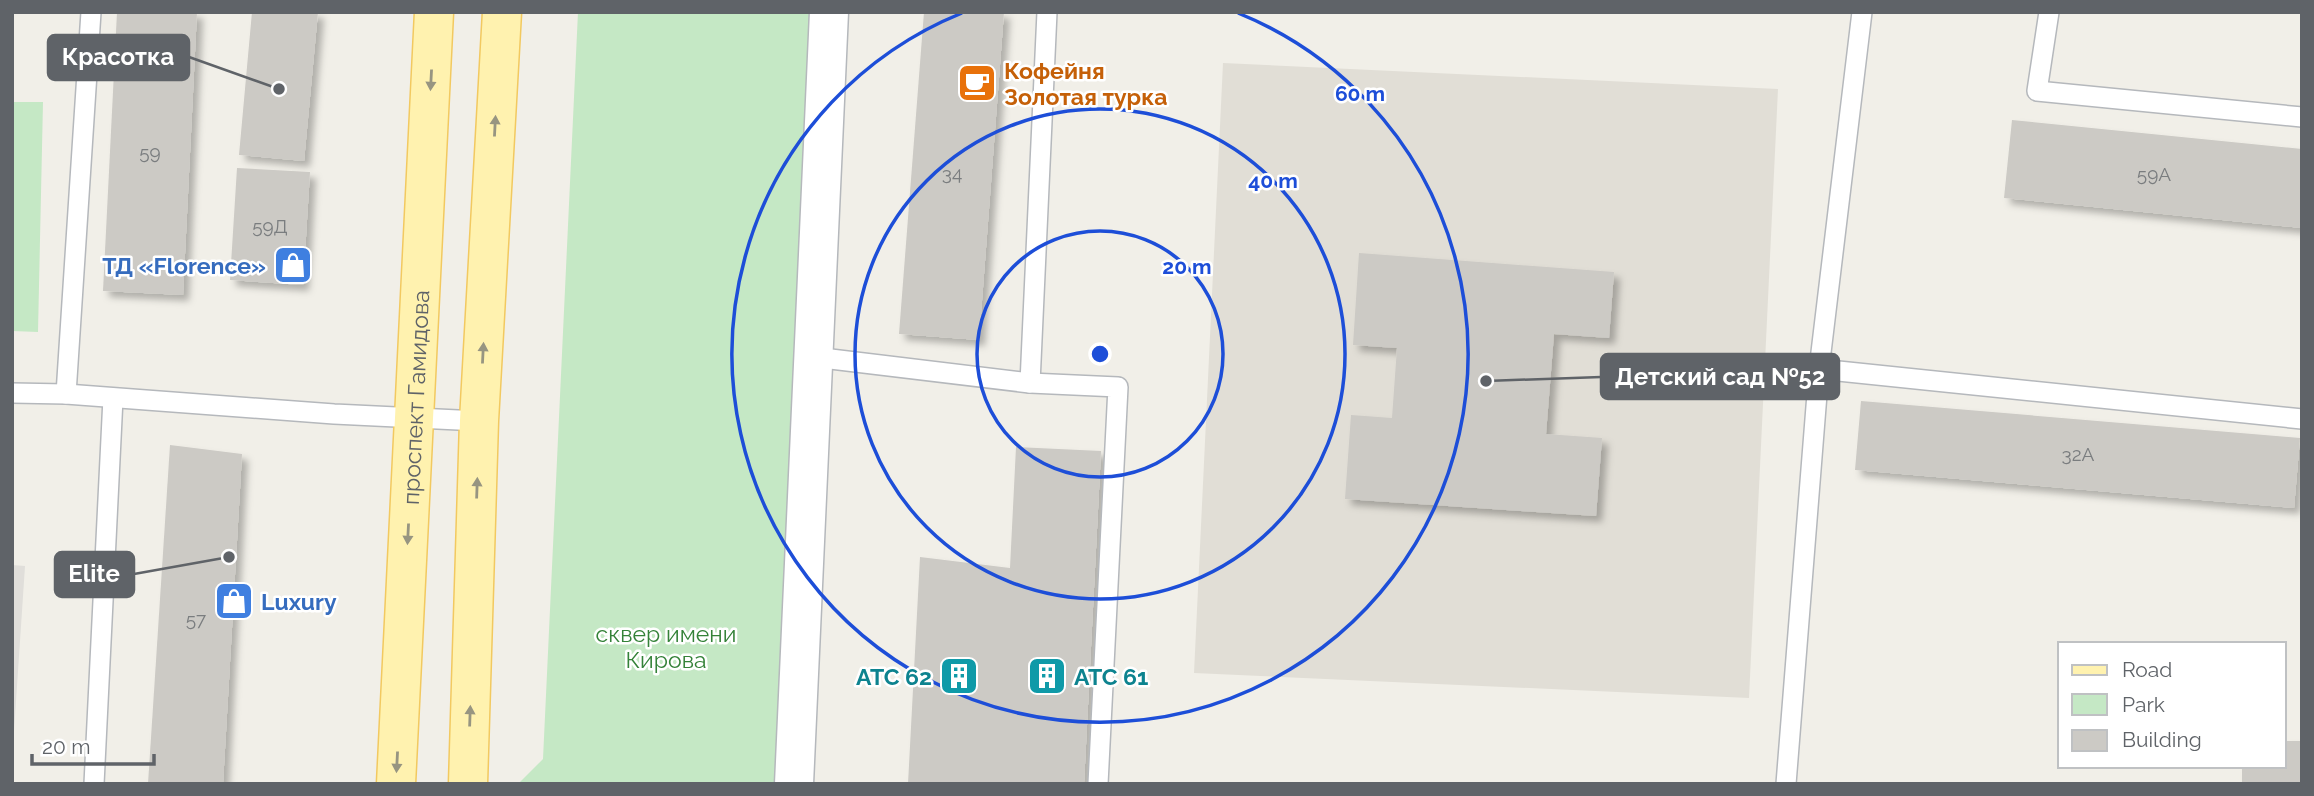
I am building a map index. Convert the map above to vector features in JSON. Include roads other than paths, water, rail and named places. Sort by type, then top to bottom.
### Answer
[{"type":"main road","name":"проспект Гамидова","points":[[396,784],[434,12]]},
{"type":"main road","points":[[468,784],[479,421],[502,12]]},
{"type":"street","points":[[794,784],[830,12]]},
{"type":"lane","points":[[66,394],[91,12]]},
{"type":"lane","points":[[1030,383],[1047,12]]},
{"type":"lane","points":[[1787,784],[1819,369],[1861,12]]},
{"type":"lane","points":[[2049,12],[2037,91],[2302,117]]},
{"type":"lane","points":[[814,357],[1030,383],[1118,387],[1098,784]]},
{"type":"lane","points":[[1819,369],[2302,419]]},
{"type":"lane","points":[[12,393],[66,394],[334,414],[479,421]]},
{"type":"lane","points":[[94,784],[113,398]]},
{"type":"place","name":"Кофейня Золотая турка","points":[[977,83]]},
{"type":"place","name":"Красотка","points":[[279,89]]},
{"type":"place","name":"ТД «Florence»","points":[[293,265]]},
{"type":"place","name":"Детский сад №52","points":[[1486,381]]},
{"type":"place","name":"Elite","points":[[229,557]]},
{"type":"place","name":"Luxury","points":[[234,601]]},
{"type":"place","name":"АТС 62","points":[[959,676]]},
{"type":"place","name":"АТС 61","points":[[1047,676]]},
{"type":"park label","name":"сквер имени Кирова","points":[[666,646]]}]
